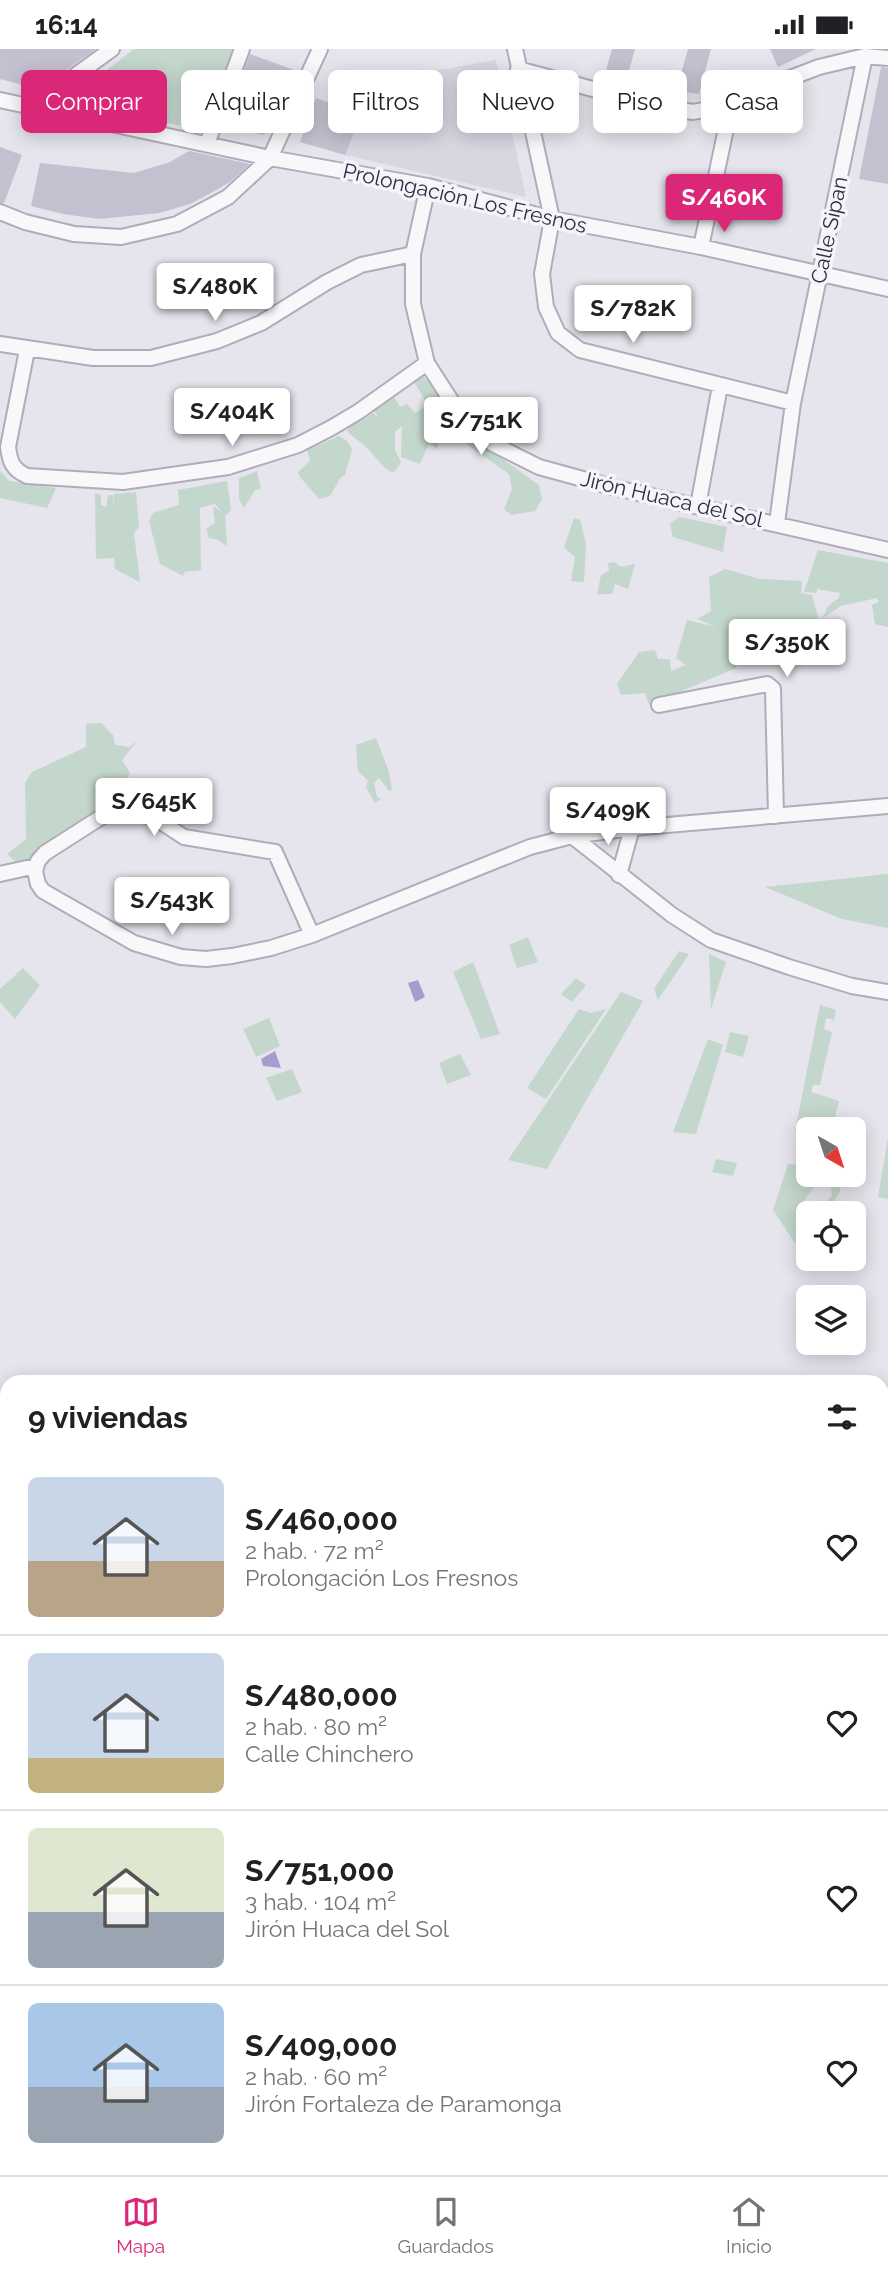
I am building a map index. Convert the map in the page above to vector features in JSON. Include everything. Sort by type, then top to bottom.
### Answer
[{"type":"street","points":[[83,70],[112,49]]},
{"type":"street","points":[[207,144],[242,49]]},
{"type":"street","points":[[0,212],[25,222],[74,234],[121,237],[177,224],[228,197],[270,158],[320,49]]},
{"type":"street","points":[[516,49],[518,69],[552,219],[542,274],[546,307],[558,333],[580,350],[793,403]]},
{"type":"street","points":[[803,73],[865,57],[888,58]]},
{"type":"street","name":"Calle Sipan","points":[[777,523],[793,403],[865,57]]},
{"type":"street","points":[[518,69],[656,106],[693,112],[701,111]]},
{"type":"street","name":"Prolongación Los Fresnos","points":[[0,100],[21,104]]},
{"type":"street","name":"Prolongación Los Fresnos","points":[[157,133],[270,158],[428,186],[552,219],[701,247],[888,289]]},
{"type":"street","points":[[701,247],[725,133]]},
{"type":"street","name":"Jirón Huaca del Sol","points":[[428,186],[413,254],[413,304],[427,363],[452,402],[493,444],[539,467],[612,487],[888,550]]},
{"type":"street","points":[[0,344],[93,358],[151,358],[216,341],[261,323],[327,282],[361,265],[413,254]]},
{"type":"street","points":[[27,350],[8,447],[10,463],[17,471],[27,476],[123,482],[228,467],[298,445],[358,412],[427,363]]},
{"type":"street","points":[[698,506],[720,386]]},
{"type":"street","points":[[659,705],[771,685],[776,816]]},
{"type":"street","points":[[312,935],[275,852],[184,837],[158,820],[136,812],[121,810],[106,814],[45,853],[36,866],[36,877],[43,891],[134,943],[157,952],[193,958],[232,956],[312,935],[530,847],[572,836],[632,828],[888,806]]},
{"type":"street","points":[[618,875],[632,828]]},
{"type":"street","points":[[572,836],[618,875],[686,926],[719,944],[852,986],[888,992]]},
{"type":"street","points":[[0,874],[36,866]]},
{"type":"shaded area","points":[[496,60],[498,70],[457,70],[457,133],[512,133],[526,197],[345,155],[355,133],[443,133],[443,70],[439,70]]},
{"type":"shaded area","points":[[418,980],[425,997],[415,1002],[408,983]]},
{"type":"shaded area","points":[[275,1051],[281,1068],[263,1066],[261,1059]]},
{"type":"green space","points":[[134,49],[250,49],[242,70],[181,70],[181,126],[167,123],[167,70],[107,70]]},
{"type":"green space","points":[[421,374],[436,389],[473,438],[539,485],[542,499],[535,511],[511,515],[504,509],[512,489],[509,474],[465,443],[434,428],[439,443],[437,449],[429,444],[420,464],[401,457],[402,426],[395,432],[395,450],[401,462],[392,473],[347,431],[352,421],[360,422],[373,413],[379,418],[374,411],[392,393],[400,407],[407,404],[415,413],[428,405],[413,380]]},
{"type":"green space","points":[[339,436],[347,441],[352,449],[345,475],[330,496],[319,499],[298,472],[310,461],[307,450]]},
{"type":"green space","points":[[0,471],[9,481],[56,488],[47,508],[0,498]]},
{"type":"green space","points":[[257,471],[261,489],[255,490],[244,508],[239,499],[239,478]]},
{"type":"green space","points":[[227,481],[231,510],[225,516],[227,546],[209,538],[206,529],[215,523],[213,506],[222,512],[215,504],[200,508],[201,570],[184,572],[183,576],[160,564],[149,521],[153,513],[179,505],[178,490]]},
{"type":"green space","points":[[136,492],[139,527],[134,533],[140,582],[115,569],[114,558],[96,559],[95,493],[101,495],[101,505],[106,507],[108,495],[113,495],[113,511],[114,494]]},
{"type":"green space","points":[[679,517],[727,527],[723,552],[673,537],[670,524]]},
{"type":"green space","points":[[574,518],[580,520],[586,544],[584,582],[571,581],[575,557],[564,547]]},
{"type":"green space","points":[[818,550],[888,563],[888,627],[875,624],[872,605],[879,602],[877,598],[841,606],[823,618],[828,606],[839,598],[840,593],[817,589],[817,593],[804,592]]},
{"type":"green space","points":[[614,562],[621,567],[635,564],[628,589],[615,584],[612,594],[597,594],[601,575],[609,571],[608,563]]},
{"type":"green space","points":[[725,569],[760,579],[802,581],[801,593],[812,595],[819,621],[808,633],[783,628],[811,639],[751,657],[739,655],[736,668],[649,705],[645,693],[621,695],[617,684],[639,652],[655,650],[658,659],[670,659],[671,671],[686,665],[676,658],[687,620],[716,627],[697,619],[711,611],[709,577]]},
{"type":"green space","points":[[101,723],[113,735],[115,745],[129,747],[137,741],[122,760],[130,773],[120,793],[127,802],[105,807],[32,858],[17,863],[7,854],[26,839],[25,783],[32,772],[86,747],[86,724]]},
{"type":"green space","points":[[376,738],[389,772],[392,790],[389,791],[379,778],[374,783],[377,797],[381,799],[375,803],[366,787],[368,781],[358,771],[356,745]]},
{"type":"green space","points":[[888,874],[888,928],[842,919],[765,887]]},
{"type":"green space","points":[[528,937],[538,962],[517,968],[509,945]]},
{"type":"green space","points":[[679,951],[689,954],[658,1000],[654,989]]},
{"type":"green space","points":[[709,954],[726,962],[711,1009]]},
{"type":"green space","points":[[473,962],[500,1034],[481,1039],[453,972]]},
{"type":"green space","points":[[23,968],[40,985],[15,1019],[0,1002],[0,989]]},
{"type":"green space","points":[[576,978],[586,985],[572,1002],[561,994]]},
{"type":"green space","points":[[621,992],[643,1001],[547,1169],[508,1160]]},
{"type":"green space","points":[[820,1005],[836,1010],[834,1020],[826,1018],[824,1029],[832,1032],[820,1085],[813,1085],[811,1092],[839,1101],[835,1117],[798,1117]]},
{"type":"green space","points":[[579,1009],[591,1013],[606,1009],[546,1099],[527,1088]]},
{"type":"green space","points":[[269,1018],[280,1046],[256,1057],[243,1029]]},
{"type":"green space","points":[[730,1032],[749,1036],[743,1057],[725,1052]]},
{"type":"green space","points":[[708,1039],[723,1045],[696,1134],[673,1132]]},
{"type":"green space","points":[[460,1054],[471,1075],[447,1084],[439,1063]]},
{"type":"green space","points":[[292,1069],[302,1092],[277,1101],[266,1078]]},
{"type":"green space","points":[[888,1138],[888,1199],[878,1197]]},
{"type":"green space","points":[[716,1159],[737,1163],[733,1176],[712,1172]]},
{"type":"green space","points":[[788,1164],[796,1165],[796,1187],[814,1187],[804,1201],[796,1201],[796,1244],[773,1210]]},
{"type":"green space","points":[[831,1187],[840,1187],[834,1201],[827,1201],[832,1195]]},
{"type":"building","points":[[0,49],[96,49],[66,70],[21,70],[21,84],[0,79]]},
{"type":"building","points":[[612,49],[635,49],[629,70],[606,70]]},
{"type":"building","points":[[688,49],[711,49],[705,70],[701,70],[699,94],[687,92],[687,70],[682,70]]},
{"type":"building","points":[[770,49],[816,49],[778,67]]},
{"type":"building","points":[[250,54],[294,70],[244,70]]},
{"type":"building","points":[[881,67],[888,68],[888,184],[859,179]]},
{"type":"building","points":[[316,98],[328,102],[328,133],[354,133],[345,155],[300,142],[303,133],[314,133]]},
{"type":"building","points":[[0,147],[22,155],[4,203],[0,203]]},
{"type":"building","points":[[189,151],[250,164],[230,182],[211,193],[190,204],[159,213],[99,219],[31,206],[40,163],[134,173],[170,162]]}]
